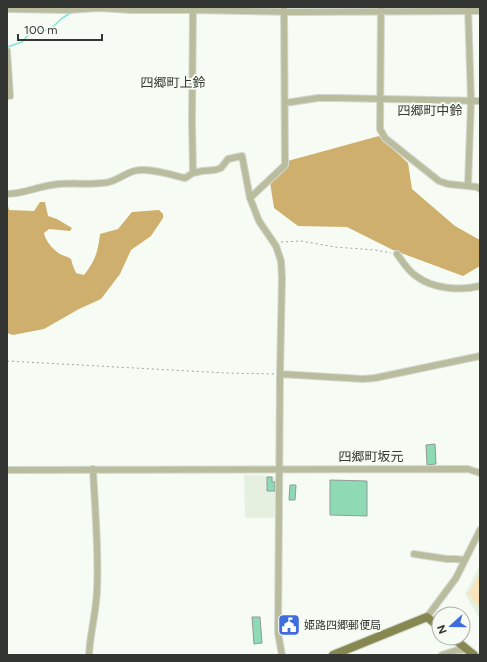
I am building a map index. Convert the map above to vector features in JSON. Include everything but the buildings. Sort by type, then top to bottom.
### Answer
[{"type":"main road","points":[[333,655],[426,616],[431,620]]},
{"type":"main road","points":[[463,646],[474,655]]},
{"type":"street","points":[[193,8],[193,173]]},
{"type":"street","points":[[7,9],[468,9],[480,11]]},
{"type":"street","points":[[250,198],[285,166],[284,9]]},
{"type":"street","points":[[381,9],[380,129],[385,138],[439,181],[448,184],[477,187],[480,189]]},
{"type":"street","points":[[468,9],[472,101],[468,186]]},
{"type":"street","points":[[7,52],[10,96],[7,96]]},
{"type":"street","points":[[285,103],[318,98],[480,101]]},
{"type":"street","points":[[7,194],[15,194],[50,185],[65,183],[105,184],[136,170],[152,171],[185,178],[202,170],[215,170],[221,168],[228,159],[242,156],[250,198],[259,221],[274,243],[281,261],[278,633],[282,655]]},
{"type":"street","points":[[398,254],[416,276],[433,285],[463,289],[480,286]]},
{"type":"street","points":[[280,374],[363,379],[375,378],[480,356]]},
{"type":"street","points":[[89,655],[90,636],[97,592],[93,469]]},
{"type":"street","points":[[7,470],[468,469],[480,473]]},
{"type":"street","points":[[426,616],[456,578],[480,530]]},
{"type":"street","points":[[414,554],[465,560]]},
{"type":"street","points":[[442,655],[457,650],[462,650],[463,646]]},
{"type":"path","points":[[274,243],[301,241],[335,247],[375,250],[398,254]]},
{"type":"path","points":[[7,362],[226,373],[280,374]]},
{"type":"shaded area","points":[[379,136],[408,163],[412,189],[455,226],[480,240],[480,266],[463,276],[393,250],[347,227],[298,226],[274,208],[270,182],[284,162]]},
{"type":"shaded area","points":[[7,202],[9,210],[34,211],[40,202],[45,202],[48,216],[57,219],[72,228],[70,231],[49,229],[44,233],[46,239],[57,252],[71,259],[76,273],[84,275],[95,256],[100,234],[118,229],[132,212],[159,210],[163,214],[163,218],[151,236],[131,250],[120,274],[101,299],[79,309],[44,329],[13,335],[7,333]]},
{"type":"shaded area","points":[[244,475],[273,476],[276,481],[276,518],[245,518]]},
{"type":"shaded area","points":[[480,565],[480,622],[465,594]]},
{"type":"shaded area","points":[[480,573],[480,608],[468,594]]},
{"type":"waterway","points":[[7,47],[22,42],[29,34],[51,29],[61,19],[72,12]]},
{"type":"place","name":"姫路四郷郵便局","points":[[289,625]]},
{"type":"district","name":"四郷町上鈴","points":[[173,82]]},
{"type":"district","name":"四郷町中鈴","points":[[430,110]]},
{"type":"district","name":"四郷町坂元","points":[[371,456]]}]
